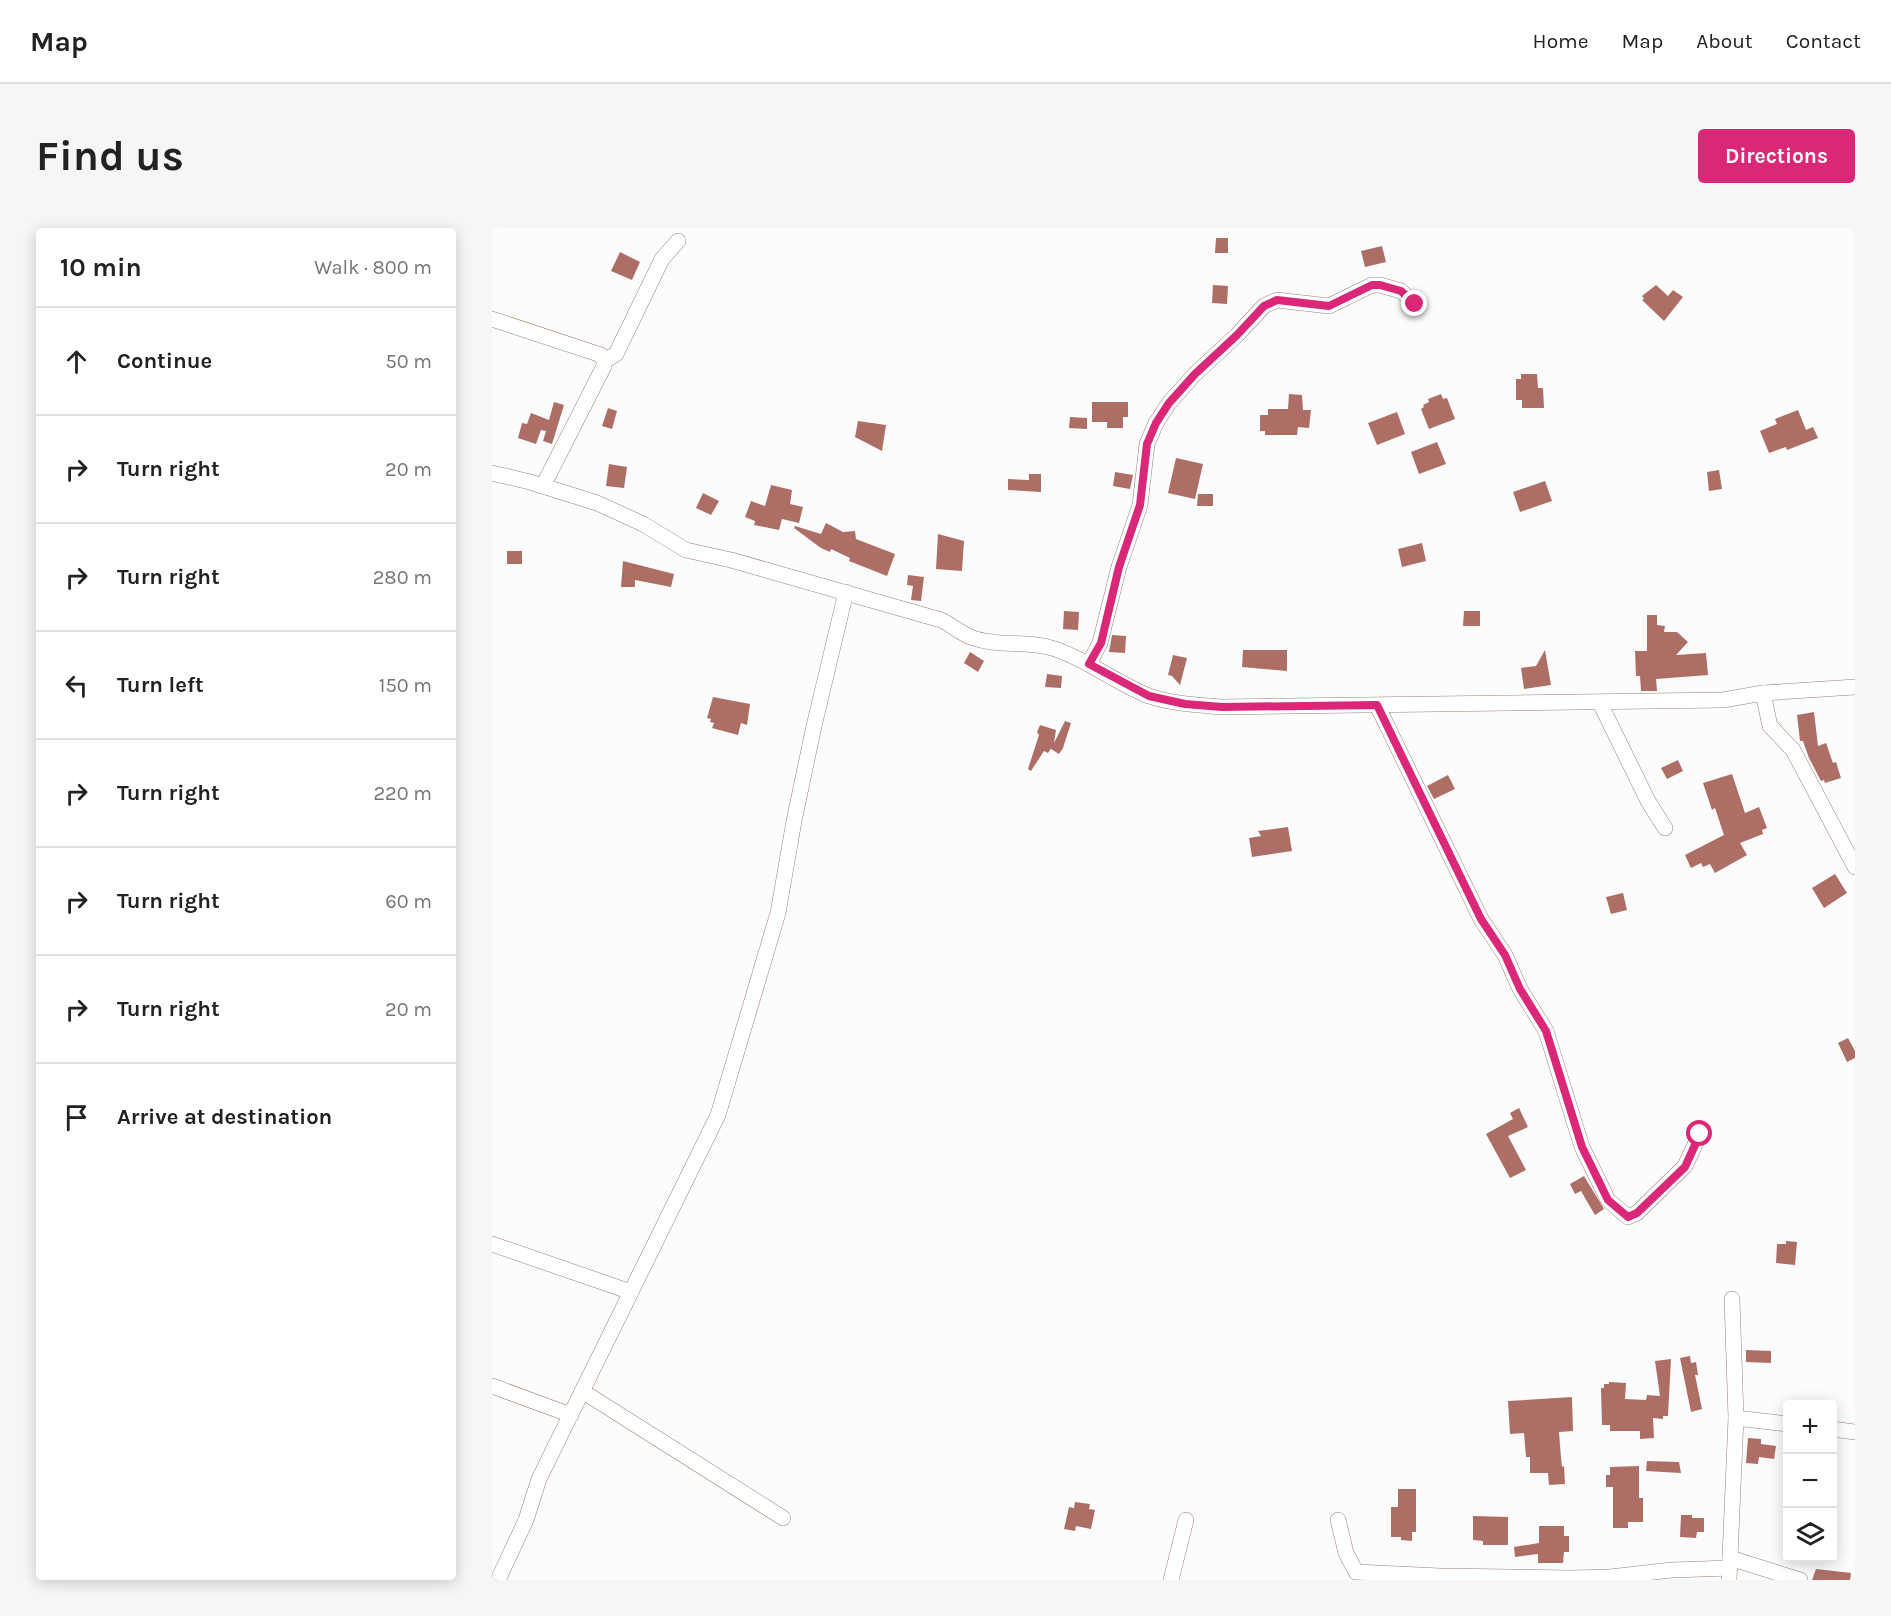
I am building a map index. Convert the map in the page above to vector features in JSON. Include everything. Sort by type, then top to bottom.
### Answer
[{"type":"street","points":[[604,361],[616,354],[662,259],[678,241]]},
{"type":"street","points":[[1089,664],[1101,643],[1119,567],[1140,505],[1147,444],[1156,423],[1175,396],[1264,306],[1277,300],[1329,306],[1372,285],[1380,285],[1401,291],[1415,304]]},
{"type":"street","points":[[492,319],[601,355],[604,361],[604,366],[543,486]]},
{"type":"street","points":[[492,473],[597,503],[643,524],[686,550],[731,560],[941,620],[971,638],[1042,645],[1089,664],[1149,696],[1185,704],[1222,707],[1724,700],[1763,693],[1855,687]]},
{"type":"street","points":[[498,1580],[526,1520],[539,1479],[718,1115],[778,914],[805,768],[846,592]]},
{"type":"street","points":[[1763,693],[1770,726],[1793,750],[1855,867]]},
{"type":"street","points":[[1600,703],[1644,792],[1665,828]]},
{"type":"street","points":[[1377,705],[1481,919],[1505,955],[1520,989],[1546,1031],[1582,1147],[1608,1200],[1628,1217],[1637,1213],[1685,1167],[1700,1134]]},
{"type":"street","points":[[492,1244],[631,1292]]},
{"type":"street","points":[[1730,1569],[1736,1418],[1732,1299]]},
{"type":"street","points":[[492,1386],[571,1415]]},
{"type":"street","points":[[582,1391],[783,1518]]},
{"type":"street","points":[[1736,1418],[1783,1423]]},
{"type":"street","points":[[1837,1430],[1855,1432]]},
{"type":"street","points":[[1172,1580],[1186,1520]]},
{"type":"street","points":[[1338,1520],[1346,1553],[1356,1572],[1572,1578],[1610,1577],[1672,1570],[1730,1569],[1800,1580]]},
{"type":"building","points":[[1216,238],[1228,238],[1228,253],[1215,253]]},
{"type":"building","points":[[1382,246],[1386,262],[1365,267],[1361,251]]},
{"type":"building","points":[[620,252],[640,262],[632,280],[611,271]]},
{"type":"building","points":[[1213,285],[1228,286],[1227,304],[1212,303]]},
{"type":"building","points":[[1656,285],[1668,296],[1673,290],[1683,297],[1664,321],[1642,300],[1644,299],[1642,296]]},
{"type":"building","points":[[1521,374],[1537,374],[1538,388],[1543,388],[1544,408],[1522,408],[1522,400],[1516,400],[1516,379],[1521,379]]},
{"type":"building","points":[[1289,394],[1302,395],[1303,410],[1311,410],[1309,428],[1298,427],[1297,435],[1265,435],[1265,431],[1260,431],[1260,415],[1268,415],[1268,409],[1288,409]]},
{"type":"building","points":[[1441,394],[1443,399],[1447,398],[1455,419],[1429,429],[1421,409],[1429,402],[1428,399]]},
{"type":"building","points":[[554,402],[564,405],[552,444],[543,441],[546,431],[541,430],[536,444],[518,438],[522,423],[527,424],[531,413],[549,420]]},
{"type":"building","points":[[1092,402],[1128,402],[1128,417],[1123,417],[1123,428],[1107,428],[1107,422],[1092,422]]},
{"type":"building","points":[[608,408],[617,411],[612,429],[602,426]]},
{"type":"building","points":[[1798,410],[1806,430],[1813,427],[1818,438],[1787,450],[1786,447],[1769,453],[1760,431],[1777,424],[1775,419]]},
{"type":"building","points":[[1397,412],[1405,434],[1377,445],[1368,423]]},
{"type":"building","points":[[1070,417],[1087,418],[1087,429],[1069,428]]},
{"type":"building","points":[[858,421],[886,425],[882,451],[855,437]]},
{"type":"building","points":[[1437,442],[1446,464],[1419,474],[1411,452]]},
{"type":"building","points":[[1176,458],[1203,464],[1195,499],[1168,493]]},
{"type":"building","points":[[609,464],[627,467],[624,488],[606,486]]},
{"type":"building","points":[[1719,470],[1722,489],[1709,491],[1707,472]]},
{"type":"building","points":[[1115,472],[1133,475],[1130,489],[1113,486]]},
{"type":"building","points":[[1029,474],[1041,474],[1041,492],[1008,490],[1008,479],[1029,480]]},
{"type":"building","points":[[1545,481],[1552,501],[1520,512],[1513,492]]},
{"type":"building","points":[[771,485],[792,490],[790,504],[803,507],[799,523],[782,519],[779,530],[754,525],[755,521],[745,517],[751,501],[765,506]]},
{"type":"building","points":[[703,493],[719,501],[711,515],[696,508]]},
{"type":"building","points":[[1198,494],[1213,494],[1213,506],[1197,506]]},
{"type":"building","points":[[826,523],[843,532],[855,531],[856,539],[895,554],[887,576],[849,561],[850,558],[831,549],[830,552],[821,548],[794,528],[795,526],[821,534]]},
{"type":"building","points":[[938,534],[964,541],[962,571],[936,569]]},
{"type":"building","points":[[1422,543],[1426,561],[1402,567],[1398,549]]},
{"type":"building","points":[[507,551],[522,551],[522,564],[507,564]]},
{"type":"building","points":[[623,561],[674,574],[671,587],[635,580],[635,587],[621,587]]},
{"type":"building","points":[[908,575],[924,577],[921,601],[911,600],[913,586],[907,585]]},
{"type":"building","points":[[1064,611],[1079,612],[1078,630],[1063,629]]},
{"type":"building","points":[[1464,611],[1480,611],[1480,626],[1463,626]]},
{"type":"building","points":[[1647,615],[1657,615],[1657,625],[1665,626],[1664,632],[1677,632],[1688,642],[1676,655],[1706,653],[1708,675],[1656,679],[1657,691],[1641,691],[1640,676],[1636,676],[1635,651],[1647,651]]},
{"type":"building","points":[[1112,635],[1126,636],[1125,653],[1109,652]]},
{"type":"building","points":[[1243,650],[1287,650],[1287,671],[1242,667]]},
{"type":"building","points":[[1545,650],[1551,685],[1524,689],[1521,668],[1536,666]]},
{"type":"building","points":[[970,652],[984,661],[978,672],[964,663]]},
{"type":"building","points":[[1173,655],[1187,658],[1180,685],[1168,675]]},
{"type":"building","points":[[1047,674],[1062,676],[1061,688],[1045,687]]},
{"type":"building","points":[[713,697],[750,704],[747,725],[741,723],[738,735],[712,728],[714,723],[707,718]]},
{"type":"building","points":[[1814,712],[1818,746],[1826,743],[1841,778],[1825,783],[1824,780],[1821,781],[1803,741],[1800,741],[1797,715]]},
{"type":"building","points":[[1065,721],[1071,723],[1059,754],[1051,749],[1052,747],[1048,753],[1044,751],[1031,771],[1028,769],[1040,725],[1056,730],[1054,743]]},
{"type":"building","points":[[1678,760],[1683,771],[1667,779],[1661,768]]},
{"type":"building","points":[[1732,774],[1745,813],[1759,807],[1767,828],[1762,830],[1763,834],[1740,843],[1747,855],[1715,873],[1710,864],[1703,867],[1701,863],[1691,868],[1685,855],[1724,835],[1703,783]]},
{"type":"building","points":[[1448,775],[1455,789],[1434,799],[1427,786]]},
{"type":"building","points":[[1288,827],[1292,851],[1252,857],[1249,838],[1261,836],[1258,831]]},
{"type":"building","points":[[1835,874],[1847,893],[1824,908],[1812,888]]},
{"type":"building","points":[[1623,893],[1627,910],[1611,914],[1606,897]]},
{"type":"building","points":[[1848,1038],[1855,1051],[1855,1058],[1847,1062],[1838,1043]]},
{"type":"building","points":[[1519,1108],[1528,1127],[1508,1136],[1526,1170],[1510,1178],[1486,1134],[1513,1119],[1510,1113]]},
{"type":"building","points":[[1584,1176],[1604,1209],[1595,1215],[1581,1191],[1575,1194],[1570,1184]]},
{"type":"building","points":[[1786,1241],[1797,1242],[1795,1265],[1776,1263],[1777,1244],[1786,1244]]},
{"type":"building","points":[[1746,1350],[1771,1351],[1771,1363],[1746,1362]]},
{"type":"building","points":[[1690,1356],[1691,1363],[1696,1362],[1698,1375],[1695,1375],[1702,1409],[1691,1412],[1680,1358]]},
{"type":"building","points":[[1671,1359],[1668,1416],[1663,1416],[1663,1419],[1653,1418],[1654,1438],[1640,1439],[1640,1431],[1610,1431],[1610,1425],[1602,1425],[1601,1388],[1604,1388],[1604,1384],[1626,1383],[1625,1399],[1646,1400],[1647,1395],[1660,1396],[1655,1361]]},
{"type":"building","points":[[1572,1397],[1573,1431],[1559,1432],[1565,1484],[1549,1485],[1548,1473],[1530,1473],[1530,1457],[1526,1457],[1524,1433],[1510,1434],[1508,1401]]},
{"type":"building","points":[[1748,1438],[1761,1439],[1761,1444],[1776,1446],[1774,1459],[1759,1457],[1758,1464],[1746,1463]]},
{"type":"building","points":[[1647,1461],[1679,1462],[1681,1473],[1646,1471]]},
{"type":"building","points":[[1639,1466],[1639,1498],[1643,1498],[1643,1522],[1628,1522],[1628,1528],[1613,1528],[1613,1487],[1606,1487],[1606,1475],[1610,1475],[1610,1467]]},
{"type":"building","points":[[1398,1489],[1416,1489],[1416,1532],[1412,1532],[1412,1541],[1401,1540],[1401,1537],[1391,1537],[1391,1507],[1398,1507]]},
{"type":"building","points":[[1075,1502],[1090,1504],[1089,1509],[1095,1510],[1091,1529],[1076,1526],[1075,1531],[1064,1529],[1069,1507],[1074,1508]]},
{"type":"building","points":[[1681,1515],[1704,1518],[1704,1532],[1697,1532],[1696,1538],[1680,1537]]},
{"type":"building","points":[[1473,1516],[1508,1517],[1508,1545],[1483,1545],[1483,1541],[1473,1540]]},
{"type":"building","points":[[1539,1526],[1564,1526],[1564,1536],[1569,1536],[1569,1552],[1564,1552],[1563,1563],[1538,1563],[1538,1554],[1515,1557],[1514,1547],[1539,1543]]},
{"type":"building","points":[[1816,1569],[1851,1573],[1850,1580],[1812,1580]]},
{"type":"route","points":[[1415,304],[1401,291],[1380,285],[1372,285],[1329,306],[1277,300],[1264,306],[1195,374],[1169,403],[1156,423],[1147,444],[1140,505],[1128,535],[1101,643],[1089,664],[1149,696],[1185,704],[1222,707],[1377,705],[1481,919],[1505,955],[1520,989],[1546,1031],[1582,1147],[1608,1200],[1628,1217],[1637,1213],[1685,1167],[1700,1134]]}]
